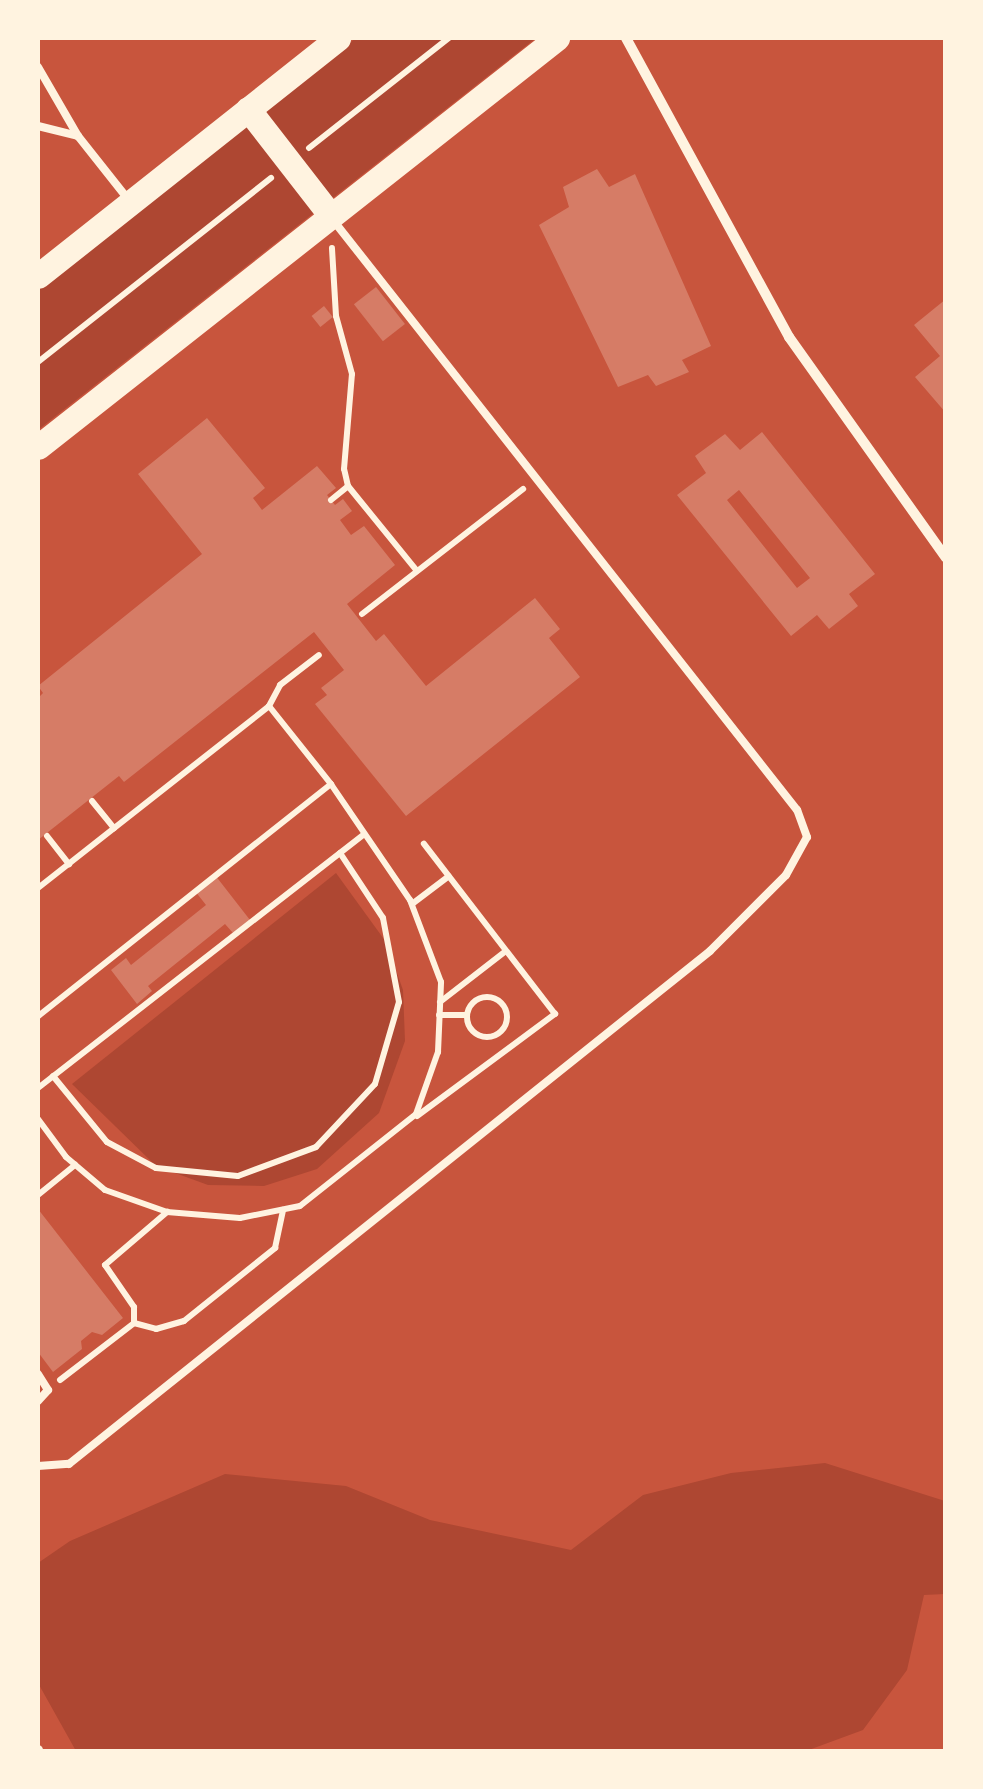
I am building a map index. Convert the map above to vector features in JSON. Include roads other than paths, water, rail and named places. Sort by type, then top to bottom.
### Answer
[{"type":"main road","points":[[38,276],[338,38]]},
{"type":"main road","points":[[38,447],[558,38]]},
{"type":"main road","points":[[248,110],[330,216]]},
{"type":"street","points":[[626,38],[789,337],[946,558]]},
{"type":"lane","points":[[38,67],[78,136],[131,202]]},
{"type":"lane","points":[[38,126],[78,136]]},
{"type":"lane","points":[[38,1466],[68,1464],[710,951],[786,876],[806,837],[798,810],[534,480],[330,216]]},
{"type":"lane","points":[[38,1374],[48,1390],[38,1400]]}]
